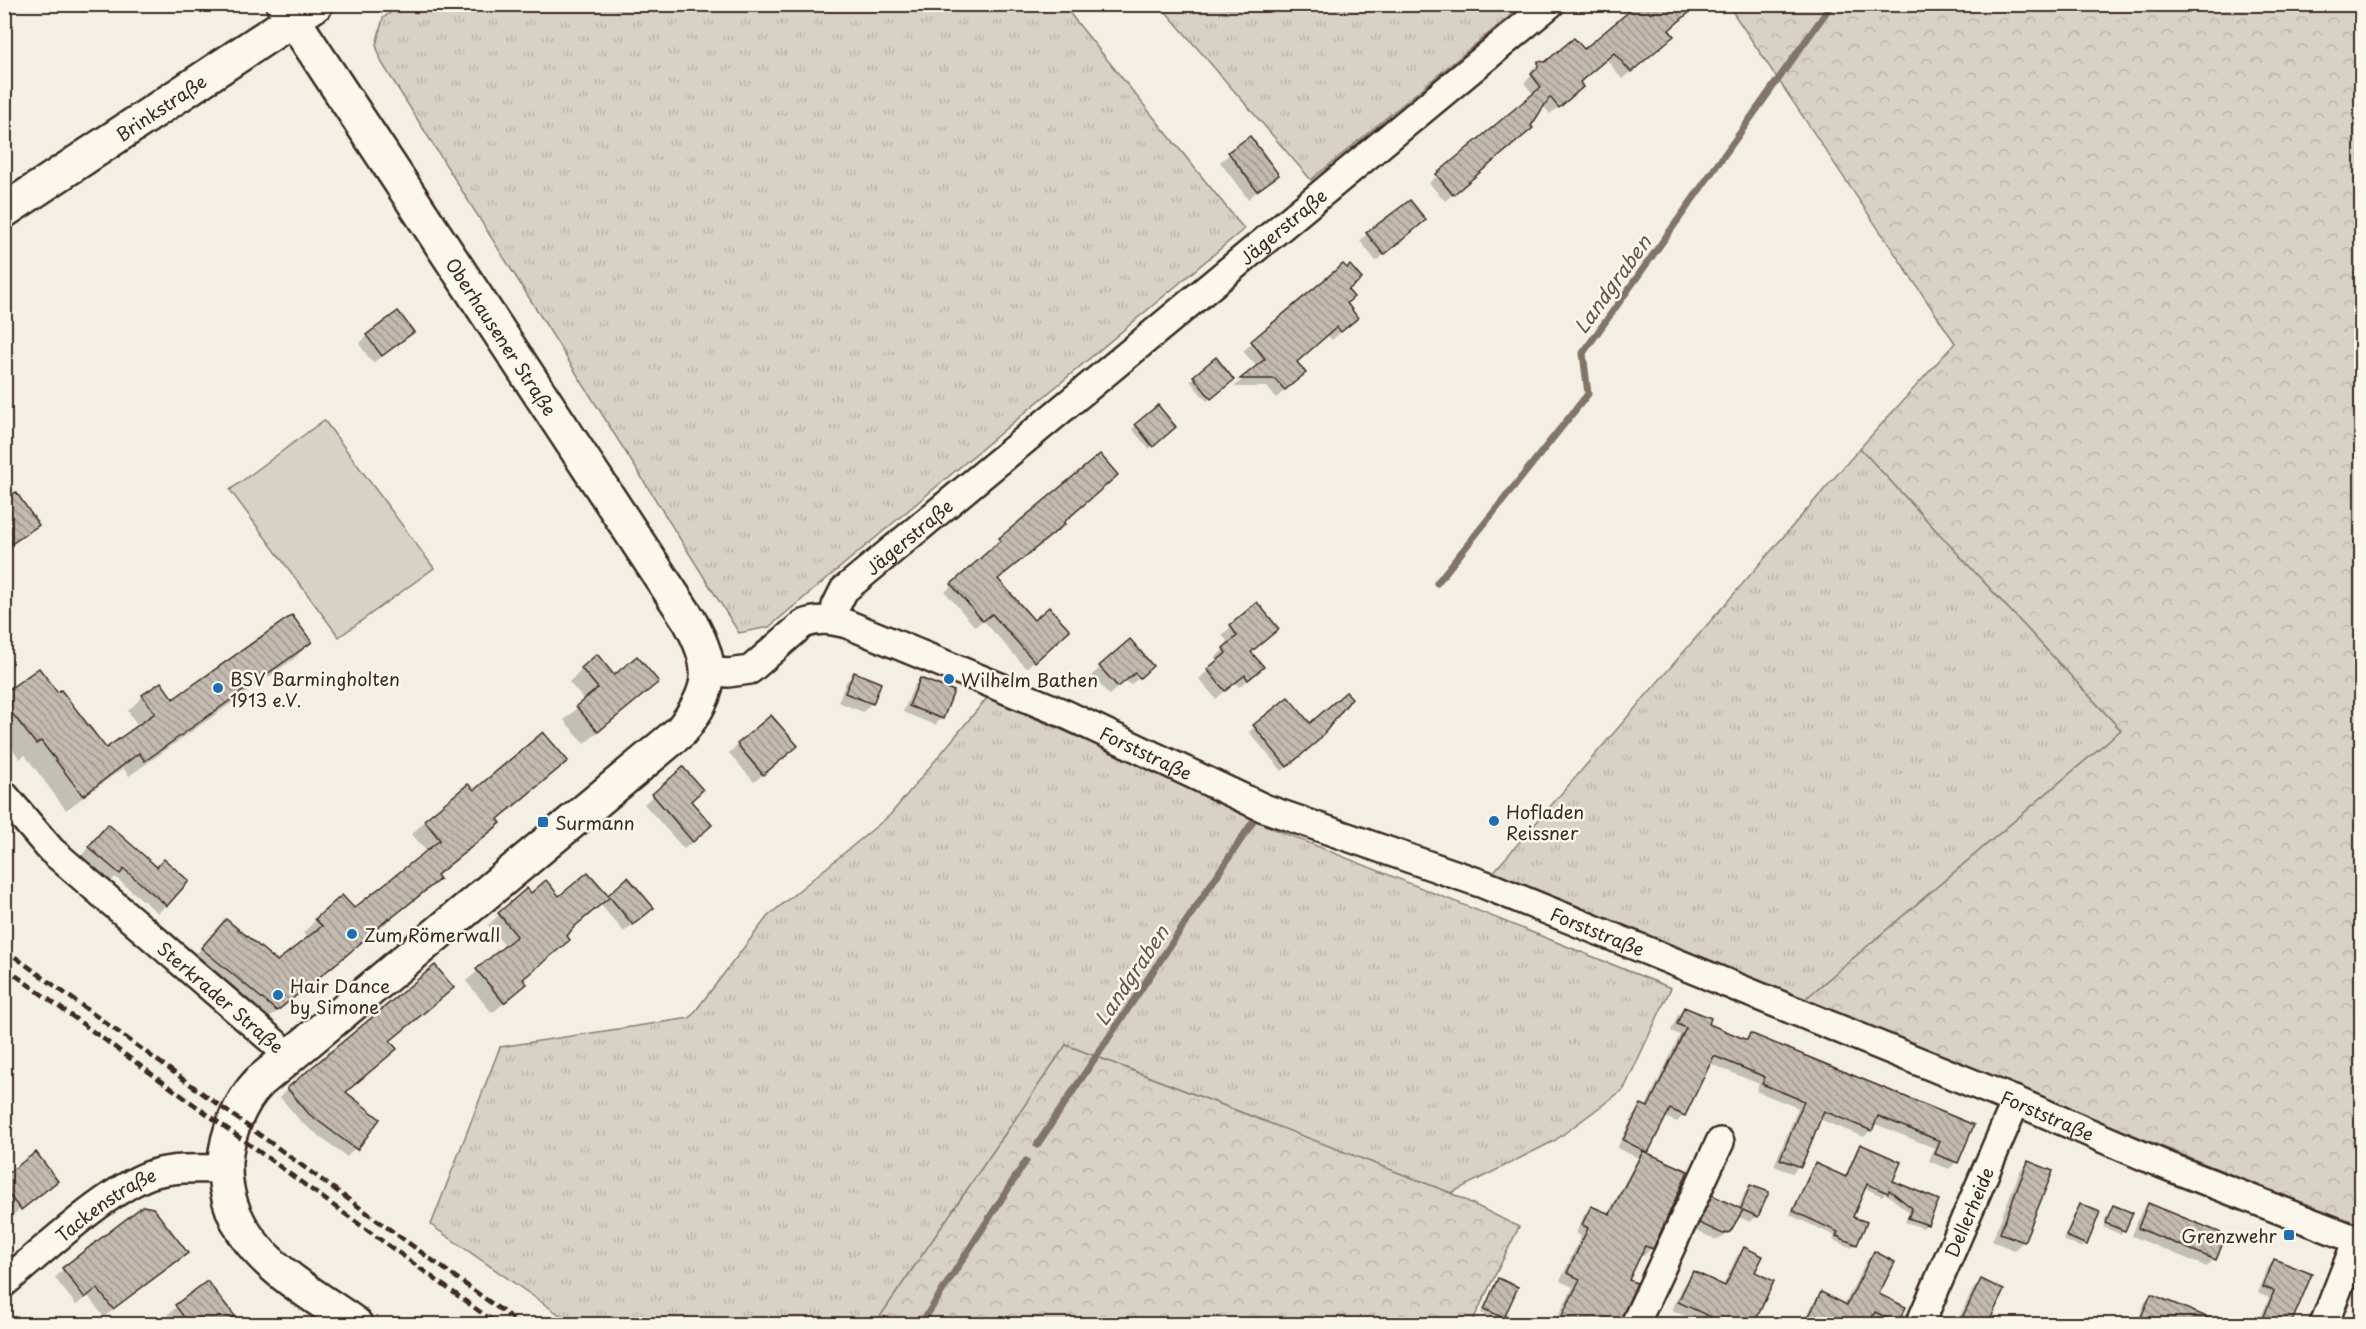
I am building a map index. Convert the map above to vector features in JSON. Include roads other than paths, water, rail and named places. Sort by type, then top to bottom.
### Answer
[{"type":"main road","name":"Brinkstraße","points":[[4,211],[298,10]]},
{"type":"main road","name":"Oberhausener Straße","points":[[298,10],[689,620],[701,641],[708,672]]},
{"type":"main road","points":[[290,1056],[681,731],[695,713],[702,697],[708,672]]},
{"type":"main road","name":"Sterkrader Straße","points":[[290,1056],[248,1094],[230,1132],[226,1148],[227,1193],[233,1214],[250,1242],[275,1268],[355,1324]]},
{"type":"street","name":"Jägerstraße","points":[[834,620],[836,606],[844,590],[1550,4]]},
{"type":"street","points":[[708,672],[728,673],[750,670],[803,624],[812,620],[834,620]]},
{"type":"street","name":"Forststraße","points":[[834,620],[1063,713],[1264,808],[1483,885],[2016,1101],[2162,1164],[2359,1241]]},
{"type":"street","name":"Sterkrader Straße","points":[[4,795],[51,850],[290,1056]]},
{"type":"street","name":"Dellerheide","points":[[1920,1324],[2016,1101]]},
{"type":"street","points":[[1640,1323],[1720,1142]]},
{"type":"street","name":"Tackenstraße","points":[[4,1282],[101,1204],[142,1177],[177,1169],[225,1169]]},
{"type":"street","points":[[2324,1324],[2359,1241]]},
{"type":"waterway","name":"Landgraben","points":[[1437,583],[1588,394],[1583,353],[1832,4]]},
{"type":"waterway","name":"Landgraben","points":[[1037,1145],[1252,823]]},
{"type":"waterway","name":"Landgraben","points":[[921,1324],[1026,1161]]},
{"type":"railway","points":[[4,949],[520,1324]]},
{"type":"railway","points":[[4,967],[497,1324]]},
{"type":"place","name":"Wilhelm Bathen","points":[[949,679]]},
{"type":"place","name":"BSV Barmingholten 1913 e.V.","points":[[218,688]]},
{"type":"place","name":"Hofladen Reissner","points":[[1494,821]]},
{"type":"place","name":"Surmann","points":[[543,822]]},
{"type":"place","name":"Zum Römerwall","points":[[352,934]]},
{"type":"place","name":"Hair Dance by Simone","points":[[278,995]]},
{"type":"place","name":"Grenzwehr","points":[[2289,1235]]}]
